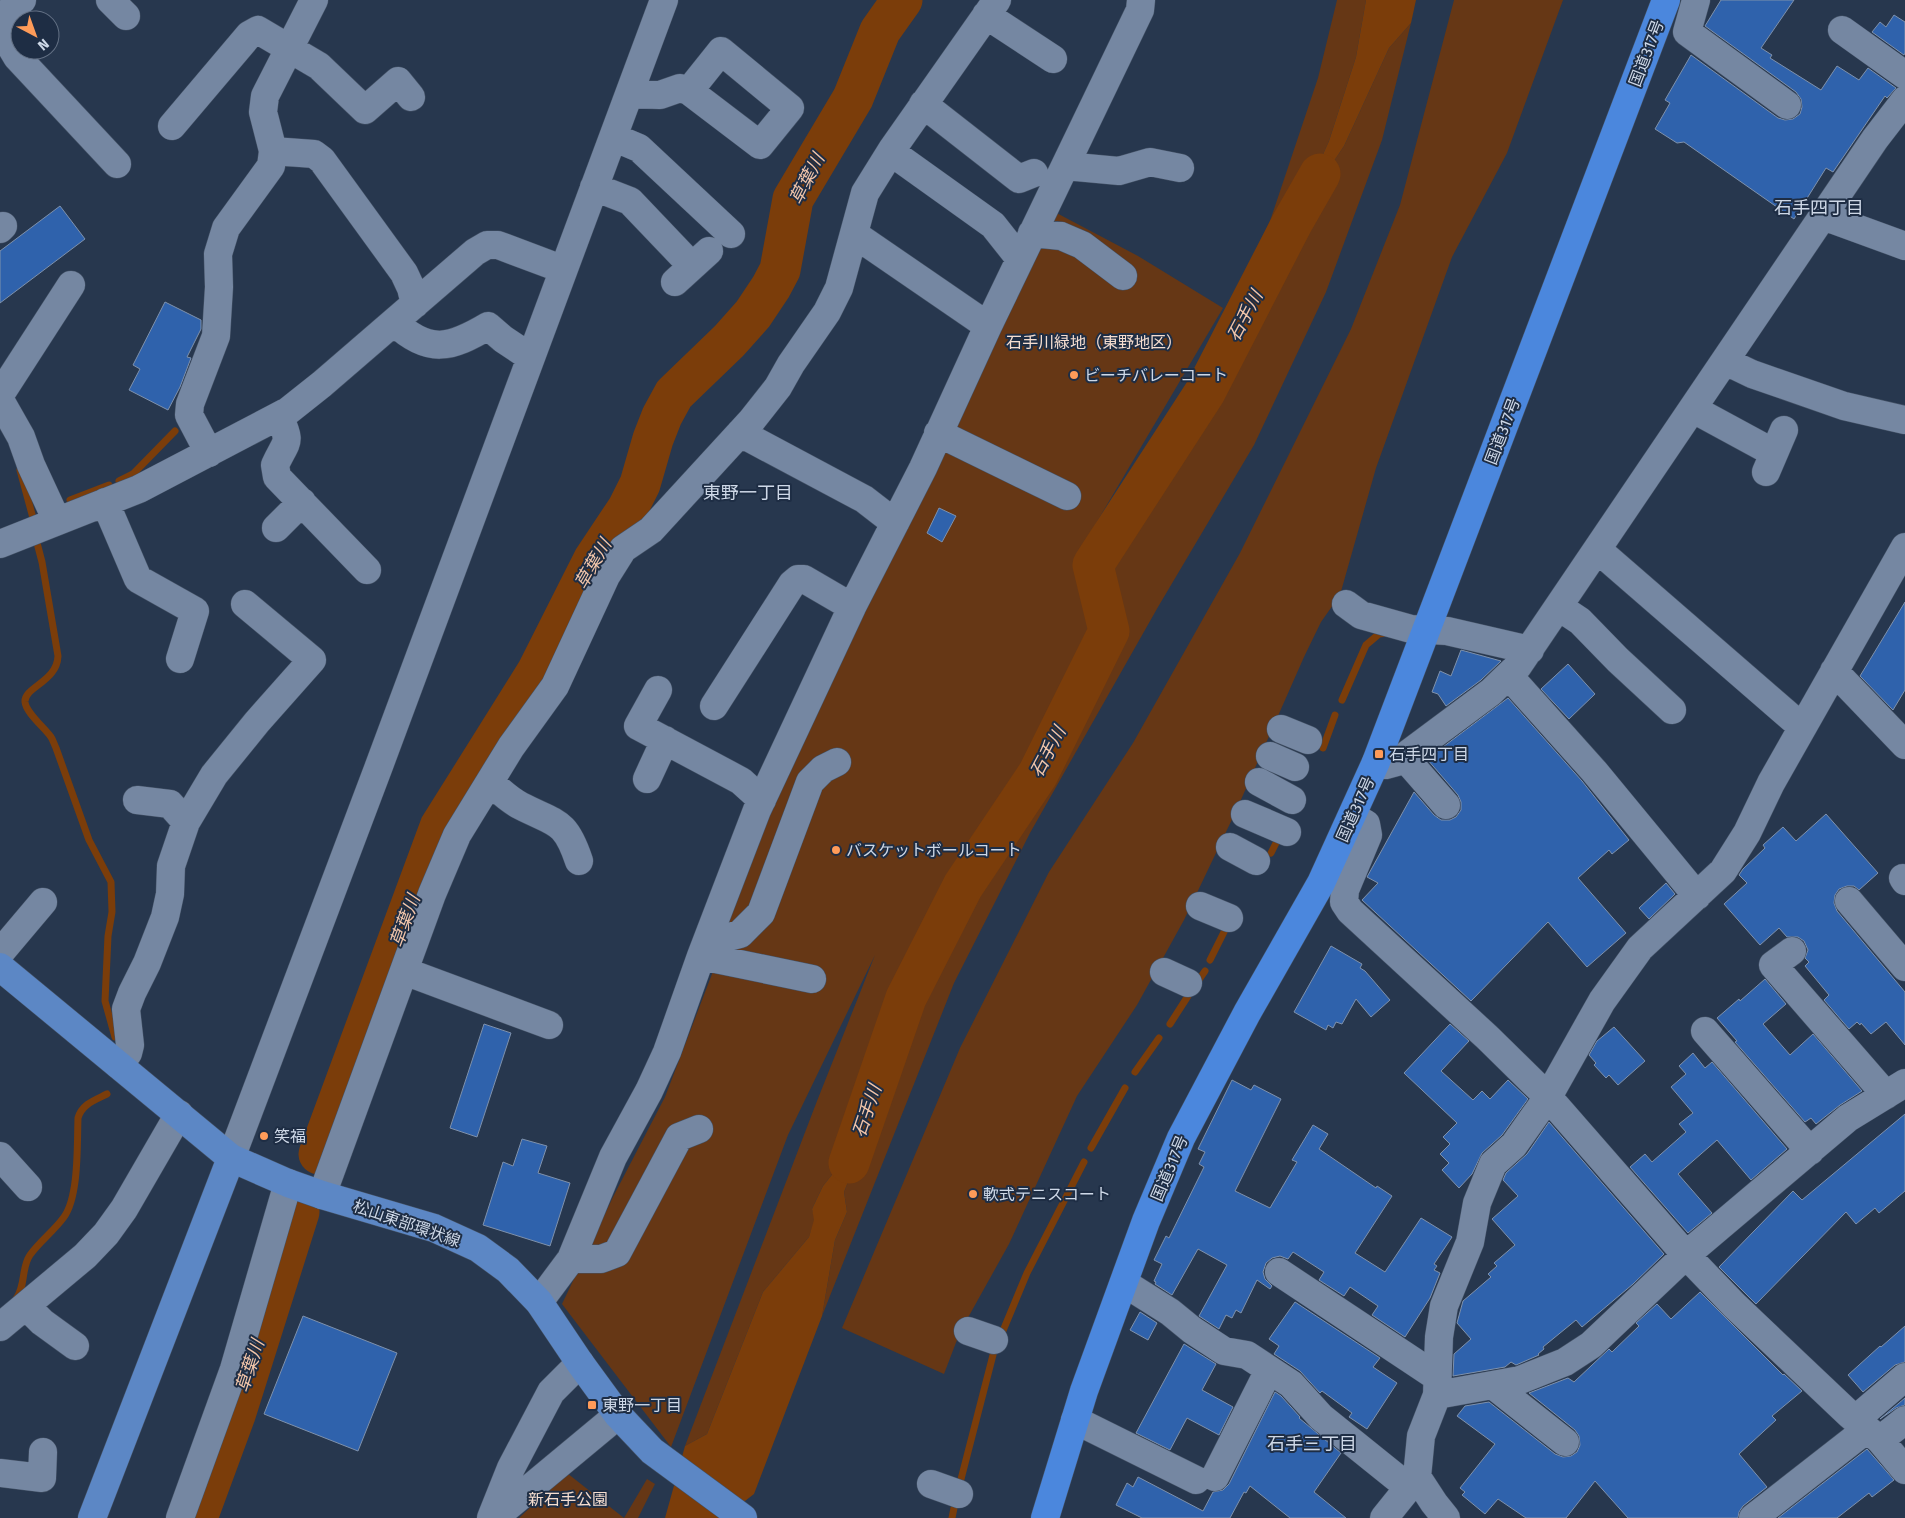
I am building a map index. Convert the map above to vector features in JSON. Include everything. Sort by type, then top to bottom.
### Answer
[{"type":"highway","name":"国道317号","points":[[1045,1518],[1075,1420],[1146,1221],[1181,1138],[1247,1013],[1321,883],[1376,762],[1666,0]]},
{"type":"main road","name":"松山東部環状線","points":[[0,967],[231,1158],[288,1183],[322,1195],[434,1228],[478,1248],[508,1270],[540,1302],[580,1363],[618,1415],[662,1460],[742,1518]]},
{"type":"main road","points":[[92,1518],[231,1158]]},
{"type":"street","points":[[0,19],[22,0]]},
{"type":"street","points":[[209,453],[189,415],[190,404],[216,336],[219,287],[218,254],[226,228],[271,166],[274,151],[262,112],[265,96],[314,0]]},
{"type":"street","points":[[231,1158],[385,753],[562,269],[664,0]]},
{"type":"street","points":[[540,1302],[571,1260],[613,1156],[649,1091],[667,1052],[703,949],[762,800],[852,607],[923,468],[1032,233],[1140,10],[1141,0]]},
{"type":"street","points":[[1696,0],[1687,32],[1786,105]]},
{"type":"street","points":[[322,1195],[432,894],[457,835],[511,747],[555,686],[606,576],[623,549],[651,530],[740,434],[778,387],[791,364],[827,312],[839,288],[865,194],[923,104],[992,7],[1053,59]]},
{"type":"street","points":[[0,28],[17,58],[30,88],[102,159]]},
{"type":"street","points":[[172,126],[249,34],[258,30],[320,66],[365,110],[398,81],[411,97]]},
{"type":"street","points":[[1842,30],[1905,75]]},
{"type":"street","points":[[629,94],[660,94],[680,88],[689,91]]},
{"type":"street","points":[[1376,762],[1386,765],[1404,757],[1490,692],[1508,676],[1530,650],[1875,139],[1905,100]]},
{"type":"street","points":[[923,104],[1019,179],[1034,173]]},
{"type":"street","points":[[612,137],[639,148],[731,234]]},
{"type":"street","points":[[274,151],[314,154],[322,160],[341,204],[404,273],[412,288],[415,304]]},
{"type":"street","points":[[891,152],[992,225],[1020,259]]},
{"type":"street","points":[[1065,166],[1119,171],[1150,162],[1180,168]]},
{"type":"street","points":[[594,187],[630,201],[692,266]]},
{"type":"street","points":[[1823,216],[1905,246]]},
{"type":"street","points":[[1032,233],[1061,236],[1082,245],[1123,276]]},
{"type":"street","points":[[854,234],[988,326]]},
{"type":"street","points":[[0,544],[139,489],[279,416],[322,384],[475,252],[487,245],[498,245],[562,269]]},
{"type":"street","points":[[0,395],[57,292]]},
{"type":"street","points":[[394,322],[404,331],[437,345],[452,345],[488,326],[503,339],[530,357]]},
{"type":"street","points":[[1725,361],[1752,374],[1844,406],[1905,420]]},
{"type":"street","points":[[0,400],[21,437],[31,465],[57,521]]},
{"type":"street","points":[[1693,409],[1775,452]]},
{"type":"street","points":[[279,416],[285,430],[287,444],[275,465],[277,477],[367,570]]},
{"type":"street","points":[[740,434],[864,499],[895,523]]},
{"type":"street","points":[[938,434],[1067,496]]},
{"type":"street","points":[[105,502],[138,579],[195,610],[180,659]]},
{"type":"street","points":[[276,528],[302,502]]},
{"type":"street","points":[[1384,1518],[1412,1482],[1421,1436],[1437,1386],[1439,1337],[1444,1306],[1470,1242],[1476,1203],[1493,1164],[1514,1145],[1548,1097],[1607,993],[1640,948],[1723,871],[1747,833],[1770,783],[1905,547]]},
{"type":"street","points":[[1598,550],[1802,727]]},
{"type":"street","points":[[714,706],[792,584],[798,579],[804,579],[852,607]]},
{"type":"street","points":[[119,1065],[128,1053],[130,1045],[126,1009],[165,917],[170,894],[170,866],[186,822],[214,775],[257,722],[312,660],[246,604]]},
{"type":"street","points":[[1346,604],[1361,615],[1411,629],[1447,631],[1530,650]]},
{"type":"street","points":[[1560,607],[1580,621],[1618,660],[1672,710]]},
{"type":"street","points":[[1834,671],[1905,745]]},
{"type":"street","points":[[1508,676],[1594,771],[1697,896]]},
{"type":"street","points":[[658,690],[638,726],[741,781],[762,800]]},
{"type":"street","points":[[1281,729],[1308,740]]},
{"type":"street","points":[[648,779],[666,740]]},
{"type":"street","points":[[1270,756],[1295,766]]},
{"type":"street","points":[[1404,757],[1446,805]]},
{"type":"street","points":[[703,949],[740,934],[761,913],[810,782],[823,769],[837,762]]},
{"type":"street","points":[[490,782],[506,797],[558,823],[573,843],[579,861]]},
{"type":"street","points":[[1259,782],[1292,800]]},
{"type":"street","points":[[137,800],[170,804],[186,822]]},
{"type":"street","points":[[1245,814],[1287,832]]},
{"type":"street","points":[[1352,816],[1366,824],[1368,835],[1345,890],[1344,902],[1350,911],[1488,1038],[1548,1097],[1686,1255],[1734,1305],[1868,1430],[1905,1470]]},
{"type":"street","points":[[1230,847],[1256,861]]},
{"type":"street","points":[[1849,901],[1905,967]]},
{"type":"street","points":[[0,953],[43,902]]},
{"type":"street","points":[[1200,906],[1230,918]]},
{"type":"street","points":[[703,949],[812,979]]},
{"type":"street","points":[[1279,1272],[1437,1386],[1494,1385],[1520,1380],[1565,1362],[1590,1345],[1686,1255],[1848,1118],[1895,1089],[1814,997],[1773,966],[1792,951]]},
{"type":"street","points":[[404,970],[544,1016]]},
{"type":"street","points":[[1706,1032],[1810,1151]]},
{"type":"street","points":[[0,1327],[85,1256],[106,1234],[124,1209],[179,1114]]},
{"type":"street","points":[[571,1260],[602,1259],[617,1253],[679,1137],[699,1129]]},
{"type":"street","points":[[0,1156],[28,1186]]},
{"type":"street","points":[[180,1518],[234,1369],[288,1183]]},
{"type":"street","points":[[1124,1283],[1170,1312],[1192,1330],[1224,1351],[1247,1355],[1291,1384],[1321,1417],[1412,1482],[1446,1518]]},
{"type":"street","points":[[26,1306],[42,1322],[75,1346]]},
{"type":"street","points":[[968,1331],[994,1340]]},
{"type":"street","points":[[492,1518],[512,1468],[551,1392],[580,1363]]},
{"type":"street","points":[[1075,1420],[1205,1478],[1269,1370]]},
{"type":"street","points":[[1753,1518],[1868,1430],[1905,1377]]},
{"type":"street","points":[[1494,1385],[1565,1442]]},
{"type":"street","points":[[492,1518],[618,1415]]},
{"type":"street","points":[[1868,1430],[1905,1420]]},
{"type":"street","points":[[0,1473],[42,1478],[43,1452]]},
{"type":"street","points":[[931,1484],[959,1494]]},
{"type":"green space","name":"石手川緑地（東野地区）","points":[[1337,0],[1366,0],[1356,57],[1329,141],[1294,219],[1344,146],[1389,48],[1411,23],[1382,140],[1326,292],[1254,445],[1158,607],[1030,833],[954,983],[822,1316],[835,1240],[847,1212],[844,1192],[869,1129],[823,1186],[812,1209],[815,1220],[809,1237],[763,1292],[707,1434],[685,1446],[875,955],[788,1135],[671,1447],[562,1304],[613,1197],[665,1097],[712,974],[734,894],[763,813],[1049,209],[1138,256],[1223,308],[1075,559],[1195,381],[1270,221],[1318,78]]},
{"type":"green space","points":[[1454,0],[1563,0],[1507,153],[1452,257],[1376,468],[1340,595],[1321,622],[1304,657],[1236,811],[1184,920],[1137,1005],[1077,1096],[1009,1244],[960,1332],[944,1374],[842,1328],[960,1048],[1049,872],[1133,743],[1240,553],[1351,329],[1400,205]]},
{"type":"green space","name":"新石手公園","points":[[567,1473],[624,1518],[519,1518]]},
{"type":"green space","name":"新石手公園","points":[[647,1479],[655,1484],[638,1518],[624,1518]]},
{"type":"water","points":[[1366,0],[1416,0],[1411,23],[1389,48],[1344,146],[1292,223],[1329,141],[1356,57]]},
{"type":"water","points":[[867,1110],[869,1129],[844,1192],[847,1212],[835,1240],[822,1316],[754,1494],[723,1518],[665,1518],[685,1446],[707,1434],[763,1292],[809,1237],[814,1220],[812,1209],[823,1186],[839,1166]]},
{"type":"building","points":[[1721,0],[1794,0],[1761,48],[1772,55],[1770,58],[1821,90],[1837,66],[1859,80],[1868,68],[1896,88],[1887,98],[1885,96],[1833,172],[1826,168],[1794,219],[1684,142],[1677,143],[1655,129],[1670,103],[1665,100],[1691,55],[1778,118],[1785,120],[1793,119],[1800,114],[1802,107],[1801,99],[1796,92],[1705,26]]},
{"type":"building","points":[[1894,15],[1905,22],[1904,55],[1872,32],[1880,22],[1886,27]]},
{"type":"building","points":[[60,206],[85,239],[0,303],[0,251]]},
{"type":"building","points":[[165,302],[201,320],[201,329],[187,357],[191,358],[180,387],[168,410],[129,390],[140,369],[133,365]]},
{"type":"building","points":[[939,508],[956,516],[942,542],[927,533]]},
{"type":"building","points":[[1905,602],[1905,690],[1893,710],[1860,676]]},
{"type":"building","points":[[1461,650],[1501,661],[1481,680],[1446,706],[1438,694],[1432,692],[1440,671],[1451,676]]},
{"type":"building","points":[[1568,664],[1595,694],[1569,719],[1541,689]]},
{"type":"building","points":[[1508,698],[1582,781],[1629,840],[1612,854],[1609,850],[1578,878],[1626,933],[1587,967],[1548,922],[1471,1001],[1362,900],[1378,883],[1367,877],[1414,792],[1434,815],[1441,820],[1450,820],[1456,817],[1461,810],[1461,802],[1458,795],[1427,759]]},
{"type":"building","points":[[1826,814],[1878,873],[1859,890],[1854,886],[1839,889],[1835,895],[1834,903],[1837,911],[1905,992],[1905,1045],[1886,1022],[1871,1034],[1861,1023],[1860,1025],[1857,1022],[1849,1029],[1824,1000],[1829,995],[1805,966],[1809,962],[1805,958],[1808,950],[1804,941],[1798,937],[1787,937],[1779,928],[1760,945],[1724,904],[1747,883],[1739,875],[1743,869],[1765,848],[1763,845],[1783,827],[1796,841]]},
{"type":"building","points":[[1666,883],[1675,894],[1649,919],[1639,908]]},
{"type":"building","points":[[1331,946],[1362,964],[1360,968],[1365,971],[1390,1000],[1371,1017],[1356,999],[1342,1024],[1336,1022],[1333,1028],[1328,1025],[1326,1030],[1294,1012]]},
{"type":"building","points":[[1765,979],[1786,1004],[1763,1024],[1790,1055],[1813,1034],[1862,1091],[1816,1124],[1811,1118],[1805,1122],[1735,1042],[1737,1041],[1717,1018]]},
{"type":"building","points":[[484,1024],[511,1033],[477,1137],[450,1128]]},
{"type":"building","points":[[1450,1024],[1469,1041],[1441,1071],[1473,1100],[1482,1091],[1490,1099],[1508,1080],[1528,1099],[1502,1135],[1482,1153],[1472,1174],[1459,1188],[1442,1170],[1449,1163],[1440,1154],[1450,1144],[1443,1137],[1457,1123],[1404,1073]]},
{"type":"building","points":[[1614,1027],[1645,1061],[1618,1085],[1609,1075],[1606,1078],[1594,1065],[1596,1063],[1589,1055],[1597,1041]]},
{"type":"building","points":[[1693,1053],[1705,1068],[1712,1062],[1787,1149],[1751,1180],[1717,1140],[1678,1174],[1712,1213],[1688,1233],[1630,1167],[1645,1154],[1652,1162],[1686,1132],[1679,1124],[1693,1113],[1671,1087],[1686,1074],[1679,1066]]},
{"type":"building","points":[[1232,1080],[1251,1090],[1254,1085],[1281,1099],[1235,1191],[1270,1208],[1297,1162],[1292,1160],[1313,1125],[1328,1134],[1319,1149],[1376,1188],[1377,1186],[1392,1196],[1355,1253],[1385,1272],[1421,1218],[1452,1237],[1434,1264],[1437,1266],[1434,1270],[1440,1273],[1430,1298],[1405,1337],[1372,1315],[1378,1306],[1350,1287],[1344,1296],[1319,1280],[1324,1272],[1293,1252],[1288,1259],[1280,1256],[1272,1258],[1266,1263],[1263,1272],[1265,1279],[1272,1286],[1270,1289],[1257,1280],[1241,1313],[1236,1310],[1232,1318],[1226,1315],[1219,1329],[1199,1316],[1227,1265],[1198,1249],[1172,1295],[1155,1284],[1156,1282],[1154,1281],[1162,1264],[1154,1260],[1166,1236],[1169,1238],[1204,1167],[1199,1164],[1205,1152],[1198,1149]]},
{"type":"building","points":[[1905,1114],[1905,1191],[1879,1213],[1875,1208],[1856,1224],[1846,1212],[1756,1304],[1719,1267],[1793,1191],[1802,1200]]},
{"type":"building","points":[[1549,1122],[1664,1254],[1633,1284],[1582,1327],[1576,1320],[1543,1347],[1544,1349],[1539,1355],[1516,1365],[1511,1362],[1505,1367],[1453,1376],[1454,1354],[1471,1339],[1457,1323],[1463,1301],[1491,1277],[1488,1274],[1497,1266],[1494,1263],[1515,1245],[1492,1219],[1518,1196],[1503,1180],[1506,1173],[1527,1154]]},
{"type":"building","points":[[522,1139],[547,1146],[538,1173],[570,1183],[550,1246],[483,1225],[503,1162],[513,1166]]},
{"type":"building","points":[[1700,1292],[1783,1375],[1802,1391],[1772,1416],[1776,1420],[1739,1454],[1767,1487],[1743,1506],[1738,1518],[1628,1518],[1595,1481],[1566,1518],[1526,1518],[1498,1499],[1485,1514],[1462,1495],[1465,1492],[1460,1488],[1495,1444],[1457,1416],[1465,1406],[1489,1402],[1555,1454],[1563,1457],[1571,1456],[1577,1452],[1580,1445],[1579,1436],[1575,1430],[1529,1393],[1568,1378],[1574,1382],[1609,1349],[1612,1352],[1639,1326],[1636,1323],[1657,1304],[1671,1319]]},
{"type":"building","points":[[1295,1302],[1380,1358],[1373,1367],[1397,1383],[1367,1429],[1349,1417],[1352,1413],[1322,1391],[1320,1393],[1300,1371],[1274,1354],[1279,1346],[1269,1339]]},
{"type":"building","points":[[1140,1312],[1157,1323],[1148,1340],[1130,1330]]},
{"type":"building","points":[[303,1316],[397,1353],[358,1451],[264,1414]]},
{"type":"building","points":[[1905,1326],[1905,1362],[1895,1365],[1863,1392],[1848,1375]]},
{"type":"building","points":[[1184,1344],[1216,1364],[1202,1390],[1233,1407],[1219,1435],[1187,1418],[1170,1450],[1136,1433]]},
{"type":"building","points":[[1275,1392],[1281,1396],[1299,1418],[1341,1453],[1314,1492],[1346,1518],[1290,1518],[1250,1486],[1246,1493],[1244,1492],[1230,1518],[1142,1518],[1116,1505],[1127,1483],[1133,1487],[1138,1477],[1203,1511],[1213,1492],[1223,1490],[1229,1484]]},
{"type":"building","points":[[1905,1398],[1905,1405],[1896,1408],[1880,1419]]},
{"type":"building","points":[[1867,1449],[1894,1480],[1872,1497],[1869,1493],[1837,1518],[1778,1518]]},
{"type":"waterway","name":"草葉川","points":[[319,1154],[440,827],[537,672],[594,559],[628,508],[640,484],[662,416],[674,394],[729,341],[753,314],[771,287],[780,270],[793,199],[853,98],[880,31],[902,0]]},
{"type":"waterway","name":"石手川","points":[[849,1163],[906,998],[963,886],[1038,774],[1109,631],[1093,565],[1205,392],[1292,223],[1320,174]]},
{"type":"waterway","points":[[119,481],[133,474],[175,431]]},
{"type":"waterway","points":[[20,470],[33,518]]},
{"type":"waterway","points":[[70,500],[109,485]]},
{"type":"waterway","points":[[36,539],[42,562],[58,656],[52,672],[30,692],[25,702],[29,711],[52,739],[89,840],[111,882],[112,912],[108,936],[105,1001],[115,1037]]},
{"type":"waterway","points":[[1342,700],[1366,645],[1379,634],[1387,633]]},
{"type":"waterway","points":[[1323,748],[1335,715]]},
{"type":"waterway","points":[[1271,853],[1280,835]]},
{"type":"waterway","points":[[1210,960],[1227,926]]},
{"type":"waterway","points":[[1196,984],[1205,971]]},
{"type":"waterway","points":[[1170,1024],[1188,996]]},
{"type":"waterway","points":[[1135,1072],[1159,1038]]},
{"type":"waterway","points":[[1091,1148],[1125,1088]]},
{"type":"waterway","points":[[16,1299],[21,1288],[27,1260],[38,1245],[60,1222],[69,1208],[75,1184],[78,1118],[80,1113],[90,1103],[107,1094]]},
{"type":"waterway","points":[[1000,1338],[1027,1273],[1084,1162]]},
{"type":"waterway","name":"草葉川","points":[[197,1518],[235,1415],[299,1212]]},
{"type":"waterway","points":[[960,1483],[993,1355]]},
{"type":"waterway","points":[[952,1518],[954,1508]]},
{"type":"place","name":"ビーチバレーコート","points":[[1074,375]]},
{"type":"place","name":"石手四丁目","points":[[1379,754]]},
{"type":"place","name":"バスケットボールコート","points":[[836,850]]},
{"type":"place","name":"笑福","points":[[264,1136]]},
{"type":"place","name":"軟式テニスコート","points":[[973,1194]]},
{"type":"place","name":"東野一丁目","points":[[592,1405]]},
{"type":"district","name":"石手四丁目","points":[[1819,208]]},
{"type":"district","name":"東野一丁目","points":[[748,493]]},
{"type":"district","name":"石手三丁目","points":[[1312,1444]]}]
